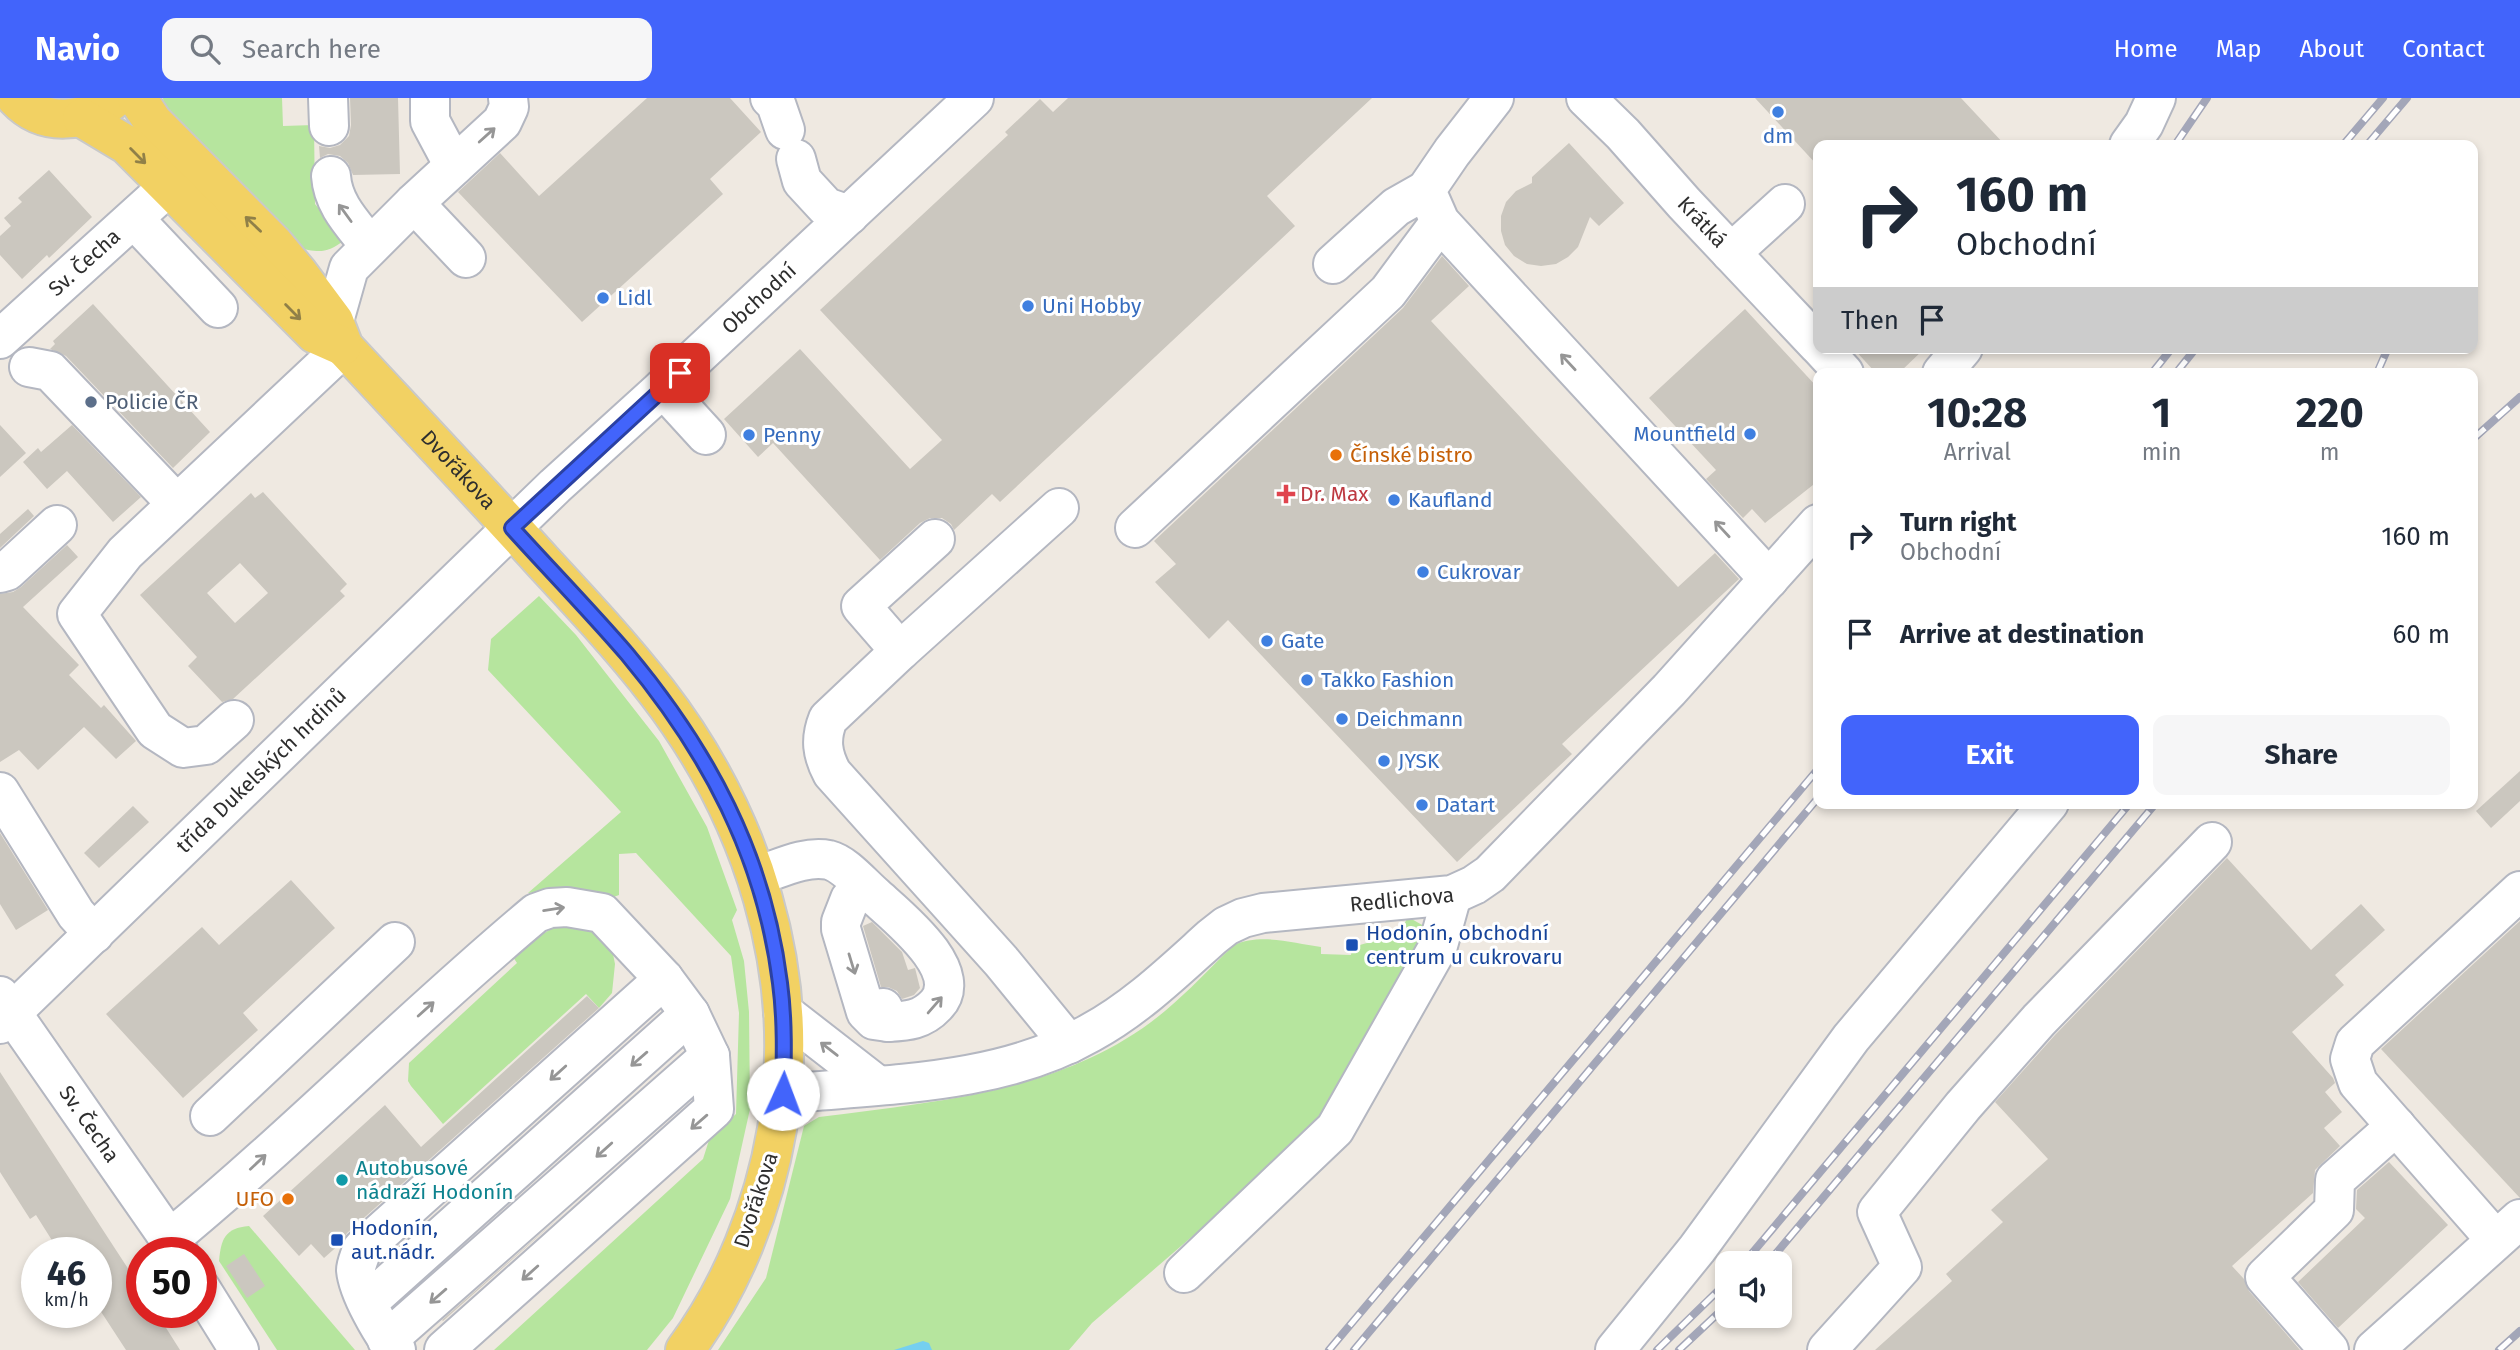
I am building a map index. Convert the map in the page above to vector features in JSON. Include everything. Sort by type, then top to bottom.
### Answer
[{"type":"main road","points":[[16,98],[40,115],[61,120],[82,118],[101,110],[115,98]]},
{"type":"main road","name":"Dvořákova","points":[[137,98],[153,122],[274,244],[299,274],[339,334],[626,653],[671,712],[718,786],[742,834],[757,876],[771,931],[783,1012],[783,1094],[770,1165],[751,1226],[716,1302],[685,1350]]},
{"type":"main road","name":"Dvořákova","points":[[82,118],[127,145],[315,334],[339,334]]},
{"type":"street","points":[[430,98],[430,121],[454,166]]},
{"type":"street","points":[[299,274],[359,257],[502,122],[509,107],[508,98]]},
{"type":"street","name":"Obchodní","points":[[512,528],[974,98]]},
{"type":"street","points":[[1135,528],[1388,292],[1433,206],[1452,152],[1494,98]]},
{"type":"street","name":"Krátká","points":[[1586,98],[1623,134],[1813,340]]},
{"type":"street","points":[[2133,140],[2144,124],[2156,98]]},
{"type":"street","points":[[234,720],[206,745],[183,748],[155,730],[77,614],[125,553],[177,504],[339,334],[359,257],[332,188],[331,176]]},
{"type":"street","name":"Sv. Čecha","points":[[0,339],[169,187]]},
{"type":"street","points":[[414,203],[466,258]]},
{"type":"street","points":[[1731,253],[1785,204]]},
{"type":"street","points":[[1333,264],[1396,207],[1433,206],[1769,579]]},
{"type":"street","points":[[134,219],[219,308]]},
{"type":"street","name":"Krátká","points":[[1826,354],[1839,368]]},
{"type":"street","points":[[1946,368],[1958,354]]},
{"type":"street","points":[[29,367],[50,371],[177,504]]},
{"type":"street","points":[[663,388],[706,435]]},
{"type":"street","points":[[1059,508],[828,719],[822,746],[825,761],[832,774],[1001,961],[1069,1044]]},
{"type":"street","points":[[0,573],[7,571],[57,526]]},
{"type":"street","name":"třída Dukelských hrdinů","points":[[4,1011],[94,934],[512,528]]},
{"type":"street","name":"Redlichova","points":[[783,1094],[950,1077],[1009,1065],[1069,1044],[1121,1014],[1212,937],[1243,918],[1288,909],[1452,895],[1474,885],[1490,874],[1669,690],[1813,530]]},
{"type":"street","points":[[900,651],[861,606],[935,538]]},
{"type":"street","points":[[0,792],[76,914],[94,934]]},
{"type":"street","points":[[1615,1350],[1696,1249],[1851,1038],[2044,809]]},
{"type":"street","points":[[1827,1350],[1902,1267],[1877,1212],[1963,1106],[2039,1020],[2212,842]]},
{"type":"street","points":[[757,876],[802,861],[820,859],[837,863],[854,901]]},
{"type":"street","points":[[2374,1350],[2507,1229],[2396,1126],[2358,1083],[2350,1059],[2355,1043],[2520,891]]},
{"type":"street","points":[[1184,1273],[1335,1129],[1437,949],[1452,895]]},
{"type":"street","points":[[854,901],[890,909],[935,956],[943,971],[945,988],[942,1000],[913,1021],[886,1015],[869,1017],[841,929],[841,922],[854,901]]},
{"type":"street","points":[[182,1237],[219,1198],[372,1057],[536,913],[550,908],[567,907],[602,913],[664,979],[690,1014],[709,1056],[714,1109],[444,1350]]},
{"type":"street","points":[[210,1116],[395,942]]},
{"type":"street","points":[[664,979],[362,1249],[356,1268],[360,1288],[392,1345],[709,1056]]},
{"type":"street","name":"Sv. Čecha","points":[[4,1011],[167,1237]]},
{"type":"street","points":[[783,1012],[877,1085]]},
{"type":"street","points":[[368,1302],[690,1014]]},
{"type":"street","points":[[2329,1350],[2265,1277],[2334,1210],[2335,1181],[2396,1126]]},
{"type":"street","points":[[217,1315],[239,1350]]},
{"type":"green space","points":[[163,98],[282,98],[283,126],[314,125],[315,204],[345,240],[321,251],[294,247],[164,105]]},
{"type":"green space","points":[[539,596],[576,635],[659,741],[707,827],[737,910],[732,920],[744,961],[749,1012],[750,1109],[730,1199],[673,1318],[647,1350],[494,1350],[703,1159],[710,1137],[736,1114],[739,1013],[731,956],[636,853],[619,854],[619,895],[611,898],[552,891],[528,893],[621,812],[488,670],[491,639]]},
{"type":"green space","points":[[1408,917],[1424,926],[1426,939],[1325,1117],[1305,1139],[1092,1323],[1069,1350],[718,1350],[766,1278],[804,1126],[819,1117],[956,1098],[1045,1076],[1087,1059],[1127,1038],[1165,1011],[1234,945],[1266,939],[1321,947],[1321,954],[1351,955],[1352,947],[1392,935]]},
{"type":"green space","points":[[558,925],[591,929],[612,949],[615,964],[612,993],[599,1008],[586,994],[443,1124],[408,1081],[409,1063],[517,963],[513,957],[534,939]]},
{"type":"green space","points":[[249,1226],[355,1350],[277,1350],[219,1261],[223,1241],[229,1232]]},
{"type":"water","points":[[923,1341],[929,1343],[932,1350],[894,1350]]},
{"type":"building","points":[[350,98],[398,98],[400,174],[353,175],[348,163],[340,156],[328,154],[320,158],[319,146],[330,148],[340,145],[349,136]]},
{"type":"building","points":[[647,98],[730,98],[761,132],[710,179],[723,194],[582,322],[458,192],[500,153],[539,196]]},
{"type":"building","name":"Uni Hobby","points":[[1068,98],[1372,98],[1267,196],[1295,226],[1000,502],[992,494],[954,530],[951,524],[942,518],[930,518],[920,523],[880,560],[773,443],[758,457],[724,419],[800,349],[910,469],[942,440],[820,310],[1008,135],[1005,132],[1040,99],[1053,112]]},
{"type":"building","points":[[1755,98],[1961,98],[2000,140],[1813,140],[1813,161]]},
{"type":"building","points":[[1569,143],[1624,203],[1599,226],[1590,217],[1578,247],[1568,257],[1556,264],[1527,264],[1514,256],[1505,245],[1501,216],[1506,202],[1516,191],[1532,183],[1532,177]]},
{"type":"building","points":[[49,170],[92,217],[49,258],[47,255],[22,279],[0,255],[0,236],[11,226],[4,218],[22,202],[18,198]]},
{"type":"building","name":"Cukrovar","points":[[1442,256],[1469,286],[1431,321],[1678,587],[1715,553],[1739,579],[1562,744],[1572,754],[1457,862],[1228,620],[1209,639],[1155,582],[1176,564],[1154,541],[1403,308]]},
{"type":"building","points":[[93,304],[210,432],[173,468],[66,356],[50,349],[55,344],[53,341]]},
{"type":"building","name":"Mountfield","points":[[1745,309],[1813,383],[1813,485],[1765,523],[1752,509],[1743,518],[1706,479],[1716,470],[1649,398]]},
{"type":"building","points":[[1858,354],[1919,354],[1904,368],[1871,368]]},
{"type":"building","points":[[0,425],[26,453],[0,477]]},
{"type":"building","points":[[72,425],[141,497],[113,522],[67,471],[47,489],[23,462],[38,448],[41,452]]},
{"type":"building","points":[[263,492],[347,584],[340,591],[345,596],[233,699],[222,702],[188,666],[197,657],[140,595],[251,493],[255,498]],"holes":[[[240,563],[268,593],[235,623],[207,593]]]},
{"type":"building","points":[[28,509],[34,516],[0,548],[0,534]]},
{"type":"building","points":[[67,545],[78,557],[23,607],[79,665],[69,675],[101,708],[104,705],[136,741],[116,759],[84,727],[38,770],[19,750],[0,762],[0,594],[13,592],[21,587]]},
{"type":"building","points":[[2520,771],[2520,801],[2491,828],[2476,811]]},
{"type":"building","points":[[133,806],[149,822],[99,868],[84,853]]},
{"type":"building","points":[[0,833],[48,910],[16,930],[0,904]]},
{"type":"building","points":[[2227,858],[2311,950],[2361,904],[2385,930],[2335,975],[2344,985],[2292,1032],[2333,1078],[2335,1083],[2325,1092],[2342,1112],[2324,1128],[2340,1146],[2315,1170],[2313,1193],[2232,1266],[2244,1279],[2249,1291],[2300,1350],[1875,1350],[1952,1281],[1946,1274],[2003,1222],[1991,1210],[2048,1159],[1995,1102],[2055,1035]]},
{"type":"building","points":[[291,880],[335,928],[243,1013],[258,1030],[183,1098],[106,1014],[202,927],[219,945]]},
{"type":"building","points":[[2520,921],[2520,1198],[2381,1049]]},
{"type":"building","points":[[872,922],[902,952],[908,970],[915,968],[920,988],[914,995],[902,999],[897,991],[881,987],[863,926]]},
{"type":"building","points":[[587,996],[599,1008],[347,1233],[341,1243],[324,1258],[311,1244],[299,1256],[263,1216],[385,1105],[421,1147]]},
{"type":"building","points":[[0,1072],[107,1237],[50,1237],[36,1215],[30,1219],[0,1172]]},
{"type":"building","points":[[2389,1162],[2448,1225],[2338,1328],[2298,1282],[2365,1218],[2356,1209],[2357,1190]]},
{"type":"building","points":[[569,1209],[443,1321],[442,1320]]},
{"type":"building","points":[[112,1244],[126,1265],[126,1328],[166,1328],[180,1350],[126,1350],[112,1328]]},
{"type":"building","points":[[244,1254],[265,1286],[247,1298],[226,1266]]},
{"type":"railway","points":[[2178,140],[2207,98]]},
{"type":"railway","points":[[2347,140],[2383,98]]},
{"type":"railway","points":[[2371,140],[2407,98]]},
{"type":"railway","points":[[2156,368],[2167,354]]},
{"type":"railway","points":[[2180,368],[2191,354]]},
{"type":"railway","points":[[2379,368],[2385,354]]},
{"type":"railway","points":[[2478,435],[2520,397]]},
{"type":"railway","points":[[1329,1350],[1813,775]]},
{"type":"railway","points":[[1354,1350],[1813,804]]},
{"type":"railway","points":[[1754,1251],[2125,809]]},
{"type":"railway","points":[[1778,1251],[2151,809]]},
{"type":"railway","points":[[1657,1350],[1715,1294]]},
{"type":"railway","points":[[1679,1350],[1715,1316]]},
{"type":"railway","points":[[2499,1350],[2520,1331]]},
{"type":"place","name":"dm","points":[[1778,112]]},
{"type":"place","name":"Lidl","points":[[603,298]]},
{"type":"place","name":"Uni Hobby","points":[[1028,306]]},
{"type":"place","name":"Policie ČR","points":[[91,402]]},
{"type":"place","name":"Mountfield","points":[[1750,434]]},
{"type":"place","name":"Penny","points":[[749,435]]},
{"type":"place","name":"Čínské bistro","points":[[1336,455]]},
{"type":"place","name":"Dr. Max","points":[[1286,494]]},
{"type":"place","name":"Kaufland","points":[[1394,500]]},
{"type":"place","name":"Cukrovar","points":[[1423,572]]},
{"type":"place","name":"Gate","points":[[1267,641]]},
{"type":"place","name":"Takko Fashion","points":[[1307,680]]},
{"type":"place","name":"Deichmann","points":[[1342,719]]},
{"type":"place","name":"JYSK","points":[[1384,761]]},
{"type":"place","name":"Datart","points":[[1422,805]]},
{"type":"place","name":"Hodonín, obchodní centrum u cukrovaru","points":[[1352,945]]},
{"type":"place","name":"Autobusové nádraží Hodonín","points":[[342,1180]]},
{"type":"place","name":"UFO","points":[[288,1199]]},
{"type":"place","name":"Hodonín, aut.nádr.","points":[[337,1240]]},
{"type":"route","points":[[680,373],[512,528],[626,653],[659,694],[691,740],[742,834],[757,876],[780,982],[785,1051],[783,1094]]}]
